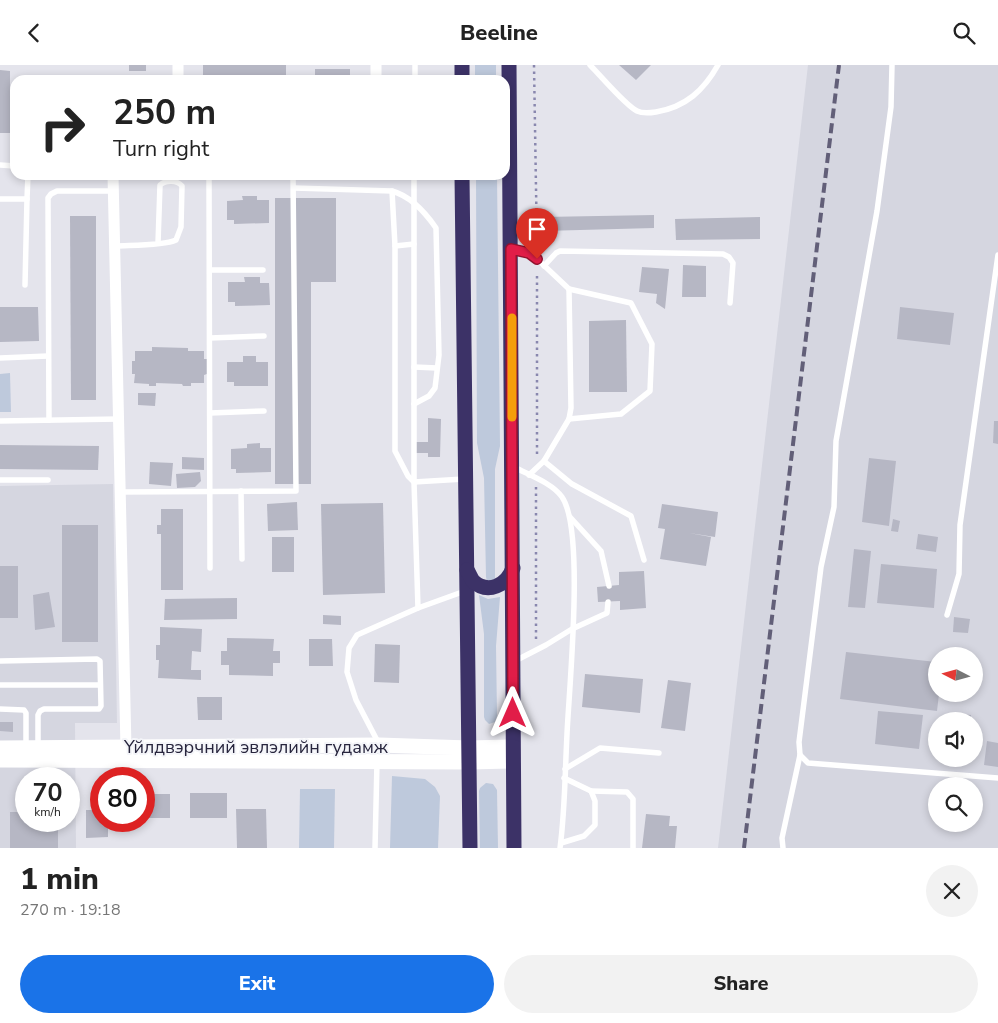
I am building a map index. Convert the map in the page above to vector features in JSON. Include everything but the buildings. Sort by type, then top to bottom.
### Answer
[{"type":"highway","points":[[462,180],[470,848]]},
{"type":"highway","points":[[510,180],[514,848]]},
{"type":"highway","points":[[467,570],[473,580],[481,586],[492,588],[502,585],[510,577],[513,567]]},
{"type":"main road","name":"Үйлдвэрчний эвлэлийн гудамж","points":[[0,748],[379,745],[469,755]]},
{"type":"main road","name":"Үйлдвэрчний эвлэлийн гудамж","points":[[0,760],[377,762],[469,755],[513,754]]},
{"type":"street","points":[[113,180],[126,748]]},
{"type":"lane","points":[[590,65],[636,110],[651,113],[669,110],[684,104],[698,94],[718,65]]},
{"type":"lane","points":[[783,848],[782,837],[800,755],[799,742],[821,567],[834,507],[836,441],[878,211],[890,107],[892,65]]},
{"type":"lane","points":[[25,285],[28,180]]},
{"type":"lane","points":[[209,180],[210,568]]},
{"type":"lane","points":[[120,492],[296,491],[293,180]]},
{"type":"lane","points":[[414,180],[414,482],[418,608]]},
{"type":"lane","points":[[115,246],[158,243],[171,242],[176,240],[181,227],[182,187],[177,182],[166,182],[160,185],[158,243]]},
{"type":"lane","points":[[294,188],[378,189],[401,193],[429,217],[436,228],[438,355],[435,388],[429,396],[414,404]]},
{"type":"lane","points":[[49,420],[48,198],[51,193],[57,191],[114,191]]},
{"type":"lane","points":[[392,191],[395,246],[395,451],[408,476],[414,482],[466,479]]},
{"type":"lane","points":[[0,199],[28,199]]},
{"type":"lane","points":[[395,246],[414,244]]},
{"type":"lane","points":[[511,249],[529,253],[569,289],[631,303],[652,344],[650,391],[621,414],[569,419]]},
{"type":"lane","points":[[544,266],[560,251],[723,254],[729,257],[733,263],[730,303]]},
{"type":"lane","points":[[947,615],[959,573],[960,525],[998,255]]},
{"type":"lane","points":[[210,270],[263,270]]},
{"type":"lane","points":[[529,475],[544,461],[569,419],[571,408],[569,289]]},
{"type":"lane","points":[[210,338],[264,336]]},
{"type":"lane","points":[[0,358],[48,356]]},
{"type":"lane","points":[[414,367],[437,368]]},
{"type":"lane","points":[[210,413],[264,411]]},
{"type":"lane","points":[[0,421],[119,419]]},
{"type":"lane","points":[[544,461],[572,484],[631,516],[644,560]]},
{"type":"lane","points":[[512,466],[554,489],[562,497],[570,517],[574,557],[561,845],[584,836],[594,825],[595,801],[591,791]]},
{"type":"lane","points":[[0,479],[48,480]]},
{"type":"lane","points":[[241,491],[242,559]]},
{"type":"lane","points":[[570,517],[601,551],[609,586]]},
{"type":"lane","points":[[379,745],[356,700],[347,672],[349,648],[357,635],[418,608],[467,590]]},
{"type":"lane","points":[[513,662],[572,629],[608,613],[608,602]]},
{"type":"lane","points":[[0,661],[98,659],[100,662],[101,706],[99,709],[44,709],[40,711],[32,748]]},
{"type":"lane","points":[[0,685],[100,685]]},
{"type":"lane","points":[[0,709],[24,710],[32,748]]},
{"type":"lane","points":[[565,769],[600,747],[659,753]]},
{"type":"lane","points":[[800,755],[808,763],[998,778]]},
{"type":"lane","points":[[375,848],[377,762]]},
{"type":"lane","points":[[564,778],[591,791],[627,792],[633,799],[633,848]]},
{"type":"path","points":[[534,65],[537,259],[536,468]]},
{"type":"path","points":[[536,479],[536,650]]},
{"type":"shaded area","points":[[475,65],[496,65],[496,75],[475,75]]},
{"type":"shaded area","points":[[808,65],[998,65],[998,848],[718,848]]},
{"type":"shaded area","points":[[476,180],[497,180],[500,446],[495,469],[495,581],[487,581],[486,577],[484,478],[477,443]]},
{"type":"shaded area","points":[[10,373],[11,412],[0,412],[0,374]]},
{"type":"shaded area","points":[[113,484],[117,723],[75,723],[75,767],[15,767],[15,832],[76,832],[76,848],[0,848],[0,486]]},
{"type":"shaded area","points":[[479,595],[488,599],[500,597],[496,646],[497,716],[495,722],[489,724],[484,717],[484,634]]},
{"type":"shaded area","points":[[392,776],[425,779],[435,787],[440,796],[438,848],[390,848]]},
{"type":"shaded area","points":[[486,783],[493,784],[497,790],[498,848],[480,848],[479,791]]},
{"type":"shaded area","points":[[300,789],[335,789],[334,848],[299,848]]},
{"type":"railway","points":[[744,848],[839,65]]},
{"type":"slow traffic","points":[[512,318],[512,417]]},
{"type":"route","points":[[513,713],[511,249],[529,253],[537,259]]}]
